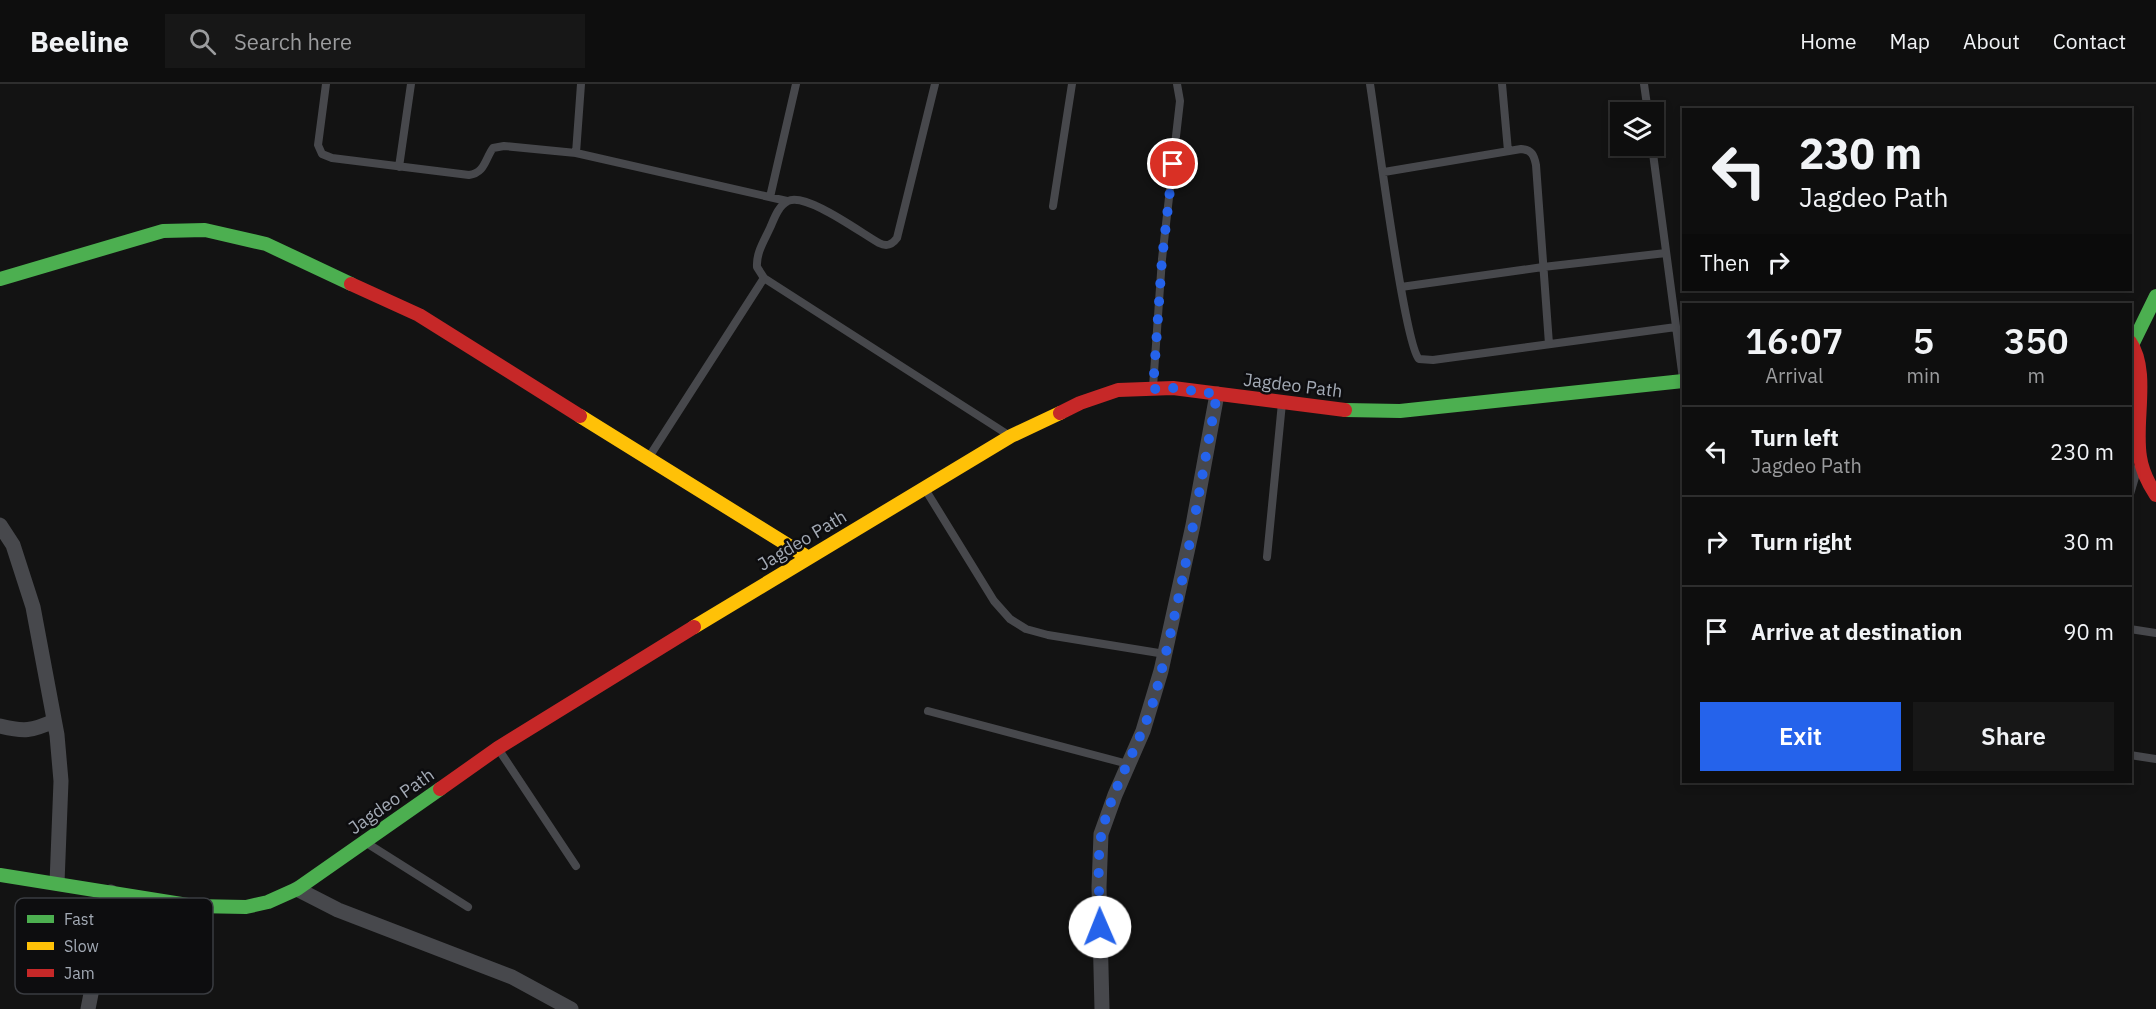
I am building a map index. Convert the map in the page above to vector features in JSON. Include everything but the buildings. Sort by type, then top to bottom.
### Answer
[{"type":"main road","points":[[0,279],[163,231],[205,230],[266,244],[419,315],[807,558]]},
{"type":"main road","points":[[2156,296],[2151,318],[2132,342],[2137,350],[2139,361],[2137,427],[2139,461],[2144,477],[2156,495]]},
{"type":"main road","name":"Jagdeo Path","points":[[213,907],[246,908],[268,902],[297,889],[498,748],[1011,436],[1080,403],[1119,390],[1173,388],[1349,410],[1400,411],[1682,381]]},
{"type":"main road","name":"Jagdeo Path","points":[[0,875],[147,898]]},
{"type":"street","points":[[1102,1009],[1101,834],[1153,703],[1193,525],[1217,394]]},
{"type":"street","points":[[0,525],[13,545],[33,607],[54,721],[61,781],[57,883]]},
{"type":"street","points":[[0,726],[30,731],[54,721]]},
{"type":"street","points":[[297,889],[338,910],[512,977],[571,1009]]},
{"type":"street","points":[[110,898],[111,892]]},
{"type":"street","points":[[88,1009],[91,994]]},
{"type":"lane","points":[[326,84],[319,150],[322,154],[332,158],[469,175],[482,170],[490,152],[497,146],[576,153],[787,201],[799,199],[807,201],[886,246],[892,244],[897,238],[935,84]]},
{"type":"lane","points":[[399,166],[411,84]]},
{"type":"lane","points":[[576,153],[581,84]]},
{"type":"lane","points":[[770,197],[796,84]]},
{"type":"lane","points":[[1053,206],[1072,84]]},
{"type":"lane","points":[[1153,389],[1162,259],[1180,101],[1177,84]]},
{"type":"lane","points":[[1370,84],[1401,287],[1413,349],[1419,359],[1433,360],[1676,327]]},
{"type":"lane","points":[[1502,84],[1508,150]]},
{"type":"lane","points":[[1644,84],[1647,102]]},
{"type":"lane","points":[[1384,172],[1508,150],[1531,151],[1535,158],[1549,344]]},
{"type":"lane","points":[[1653,156],[1682,373]]},
{"type":"lane","points":[[787,201],[777,213],[759,253],[757,267],[764,278],[1011,436]]},
{"type":"lane","points":[[1401,287],[1666,253]]},
{"type":"lane","points":[[648,458],[764,278]]},
{"type":"lane","points":[[1267,557],[1282,402]]},
{"type":"lane","points":[[2132,487],[2139,461]]},
{"type":"lane","points":[[924,488],[994,601],[1010,619],[1026,629],[1048,635],[1165,654]]},
{"type":"lane","points":[[2132,629],[2156,633]]},
{"type":"lane","points":[[928,711],[1128,764]]},
{"type":"lane","points":[[498,748],[576,866]]},
{"type":"lane","points":[[2132,755],[2156,759]]},
{"type":"lane","points":[[365,841],[468,906]]},
{"type":"traffic: fast","points":[[0,279],[163,231],[205,230],[266,244],[351,284]]},
{"type":"traffic: fast","points":[[2133,343],[2156,296]]},
{"type":"traffic: fast","points":[[1345,410],[1400,411],[1682,381]]},
{"type":"traffic: fast","points":[[213,906],[246,907],[268,902],[297,889],[440,789]]},
{"type":"traffic: fast","points":[[0,875],[144,898]]},
{"type":"traffic: slow","points":[[694,627],[1011,436],[1060,413]]},
{"type":"traffic: slow","points":[[580,416],[807,557]]},
{"type":"traffic: jam","points":[[351,284],[419,315],[580,416]]},
{"type":"traffic: jam","points":[[2132,346],[2139,367],[2140,457],[2146,477],[2156,495]]},
{"type":"traffic: jam","points":[[1060,413],[1080,403],[1118,390],[1173,388],[1345,410]]},
{"type":"traffic: jam","points":[[440,789],[498,748],[694,627]]},
{"type":"route","points":[[1100,927],[1101,834],[1107,814],[1153,703],[1193,525],[1217,394],[1173,388],[1153,389],[1162,259],[1173,164]]}]
